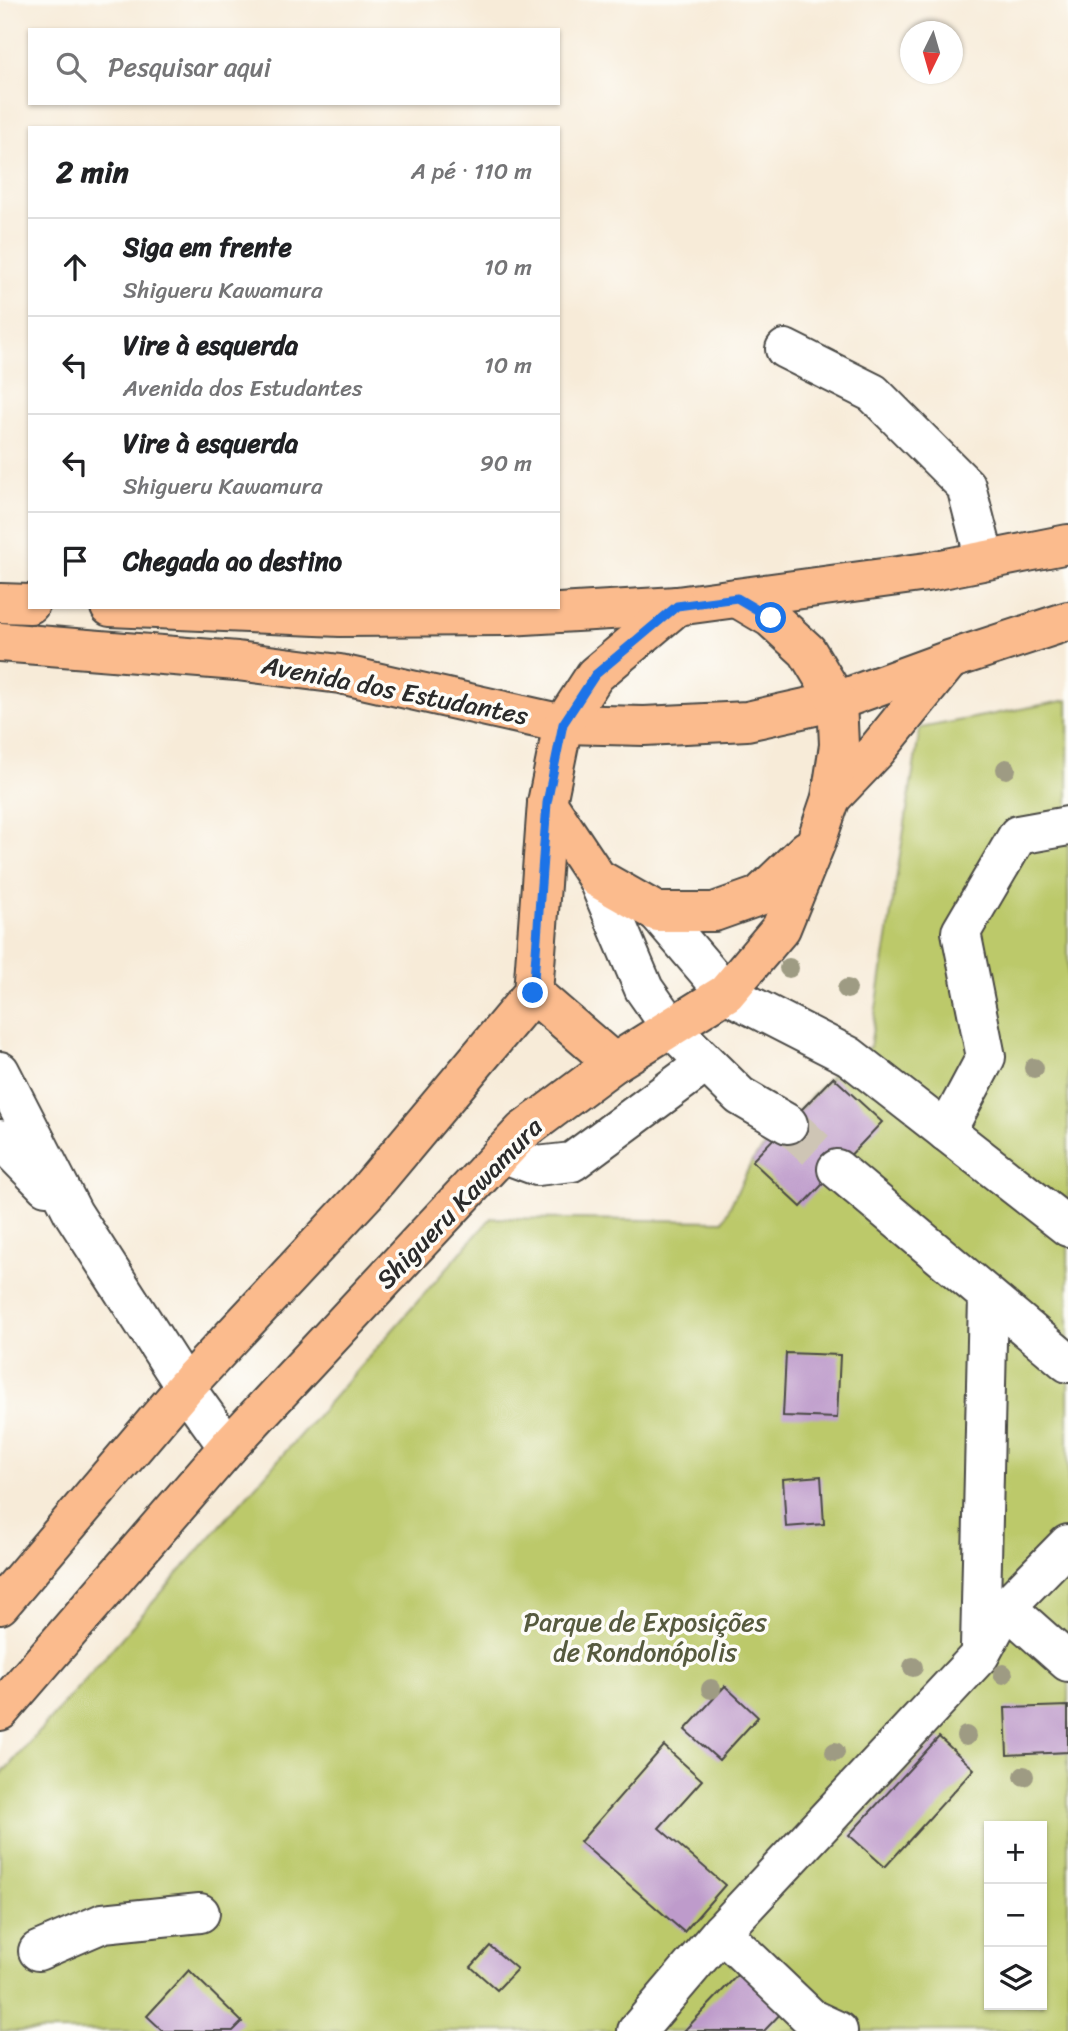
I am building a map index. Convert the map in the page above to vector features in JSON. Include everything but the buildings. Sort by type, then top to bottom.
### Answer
[{"type":"main road","name":"Avenida dos Estudantes","points":[[156,609],[340,617],[508,616],[677,606],[927,572],[1068,544]]},
{"type":"main road","name":"Shigueru Kawamura","points":[[0,1711],[228,1447],[523,1131],[614,1063],[726,993],[781,928],[831,798],[839,745],[837,701],[807,651],[771,618],[737,598]]},
{"type":"main road","points":[[0,603],[28,604]]},
{"type":"main road","points":[[0,1605],[185,1387],[365,1194],[533,993],[547,803],[563,724],[595,675],[677,606]]},
{"type":"main road","name":"Avenida dos Estudantes","points":[[0,642],[237,661],[340,674],[563,724],[644,726],[747,721],[837,701],[1068,621]]},
{"type":"main road","points":[[831,798],[876,751],[949,660]]},
{"type":"main road","points":[[547,803],[597,878],[657,912],[714,912],[759,897],[816,842]]},
{"type":"main road","points":[[533,993],[614,1063]]},
{"type":"street","points":[[785,349],[873,393],[966,486],[985,561]]},
{"type":"street","points":[[946,1132],[986,1057],[961,932],[1018,835],[1068,826]]},
{"type":"street","points":[[597,878],[644,989],[672,1029],[740,1096],[788,1124]]},
{"type":"street","points":[[657,912],[726,993],[849,1056],[1068,1227]]},
{"type":"street","points":[[502,1153],[537,1166],[572,1162],[706,1063]]},
{"type":"street","points":[[0,1071],[72,1213],[185,1387],[228,1447]]},
{"type":"street","points":[[0,1139],[72,1213]]},
{"type":"street","points":[[837,1169],[1068,1363]]},
{"type":"street","points":[[980,1655],[988,1297]]},
{"type":"street","points":[[637,2031],[720,1932],[980,1655],[1006,1607],[1068,1544]]},
{"type":"street","points":[[1006,1607],[1068,1662]]},
{"type":"street","points":[[38,1951],[103,1923],[200,1913]]},
{"type":"street","points":[[720,1932],[812,2020],[838,2031]]},
{"type":"green space","name":"Parque de Exposições de Rondonópolis","points":[[1068,700],[1068,2031],[0,2031],[0,1776],[491,1218],[723,1221],[752,1161],[849,1056],[870,1047],[920,728]]},
{"type":"tunnel","points":[[788,1124],[837,1169]]},
{"type":"route","points":[[533,993],[547,803],[563,724],[595,675],[677,606],[737,598],[771,618]]}]
